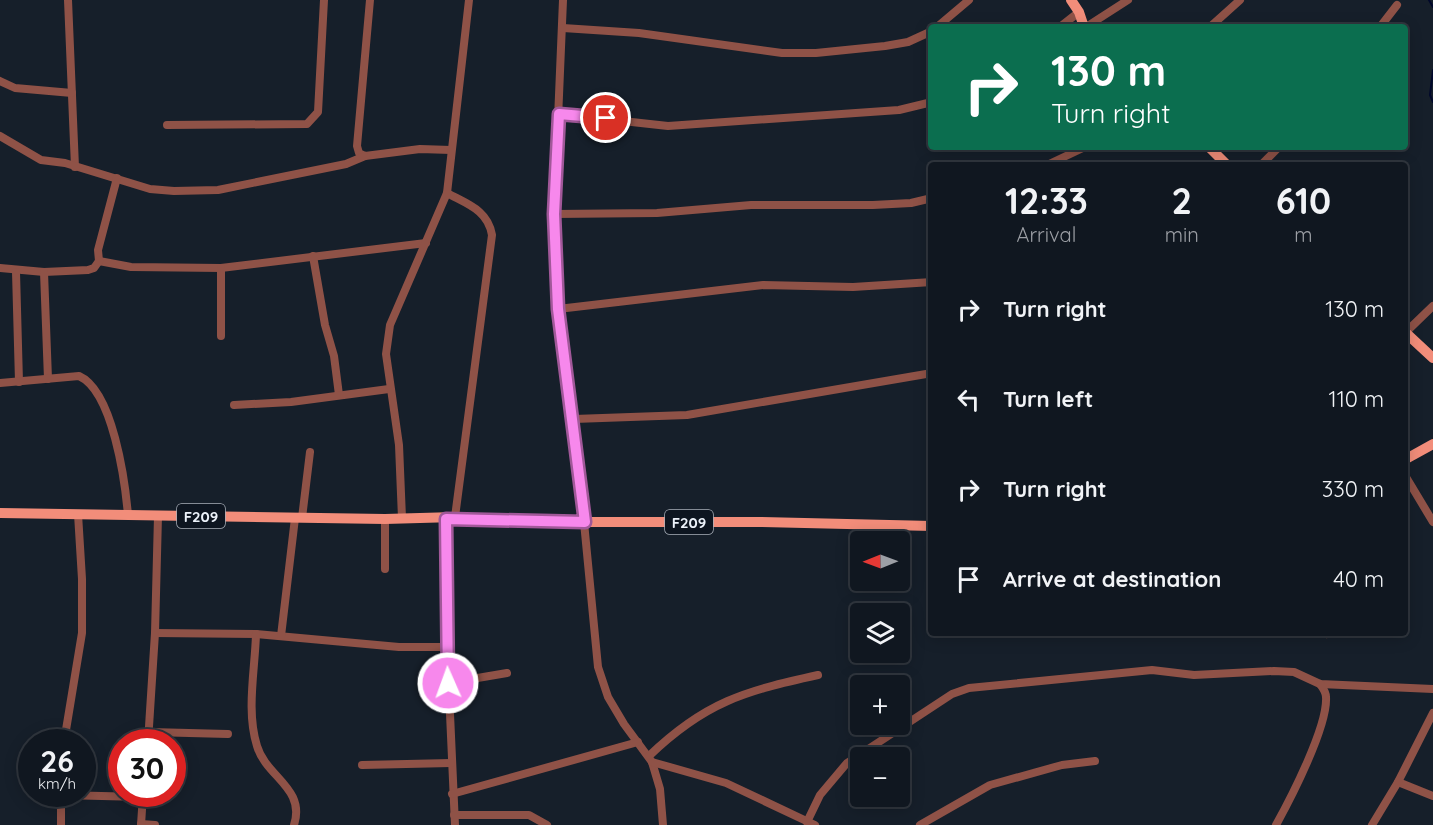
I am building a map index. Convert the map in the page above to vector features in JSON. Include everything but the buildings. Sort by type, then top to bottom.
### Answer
[{"type":"main road","points":[[1071,0],[1084,24]]},
{"type":"main road","points":[[1212,150],[1224,162]]},
{"type":"main road","points":[[1408,335],[1433,358]]},
{"type":"main road","points":[[1408,458],[1433,444]]},
{"type":"main road","name":"F209","points":[[0,513],[451,518],[515,522],[760,522],[928,526]]},
{"type":"street","points":[[68,0],[75,166]]},
{"type":"street","points":[[167,125],[307,124],[313,120],[318,112],[324,0]]},
{"type":"street","points":[[365,156],[359,153],[357,146],[370,0]]},
{"type":"street","points":[[402,518],[399,446],[389,389],[386,354],[390,325],[447,193],[469,0]]},
{"type":"street","points":[[563,0],[554,214],[558,309],[574,419],[598,667],[609,697],[624,724],[651,759],[660,789],[663,825]]},
{"type":"street","points":[[941,24],[969,0]]},
{"type":"street","points":[[1090,24],[1128,0]]},
{"type":"street","points":[[1213,24],[1240,0]]},
{"type":"street","points":[[1382,24],[1397,5]]},
{"type":"street","points":[[1064,24],[1079,12]]},
{"type":"street","points":[[563,28],[639,33],[782,53],[885,46],[908,42],[928,33]]},
{"type":"street","points":[[0,81],[15,88],[72,93]]},
{"type":"street","points":[[559,114],[668,126],[899,110],[928,103]]},
{"type":"street","points":[[0,136],[32,157],[166,190],[218,190],[346,164],[365,156],[420,149],[451,150]]},
{"type":"street","points":[[1053,162],[1079,150]]},
{"type":"street","points":[[1264,162],[1276,150]]},
{"type":"street","points":[[0,268],[16,272],[44,272],[94,268],[99,261],[98,250],[117,178]]},
{"type":"street","points":[[447,193],[479,210],[490,224],[492,235],[451,518],[447,647],[455,825]]},
{"type":"street","points":[[554,214],[657,213],[751,205],[873,205],[911,203],[928,199]]},
{"type":"street","points":[[99,261],[131,267],[220,268],[426,243]]},
{"type":"street","points":[[313,256],[325,325],[334,356],[339,396]]},
{"type":"street","points":[[220,268],[221,336]]},
{"type":"street","points":[[16,272],[20,382]]},
{"type":"street","points":[[44,272],[48,379]]},
{"type":"street","points":[[558,309],[763,285],[853,287],[928,282]]},
{"type":"street","points":[[1408,331],[1433,306]]},
{"type":"street","points":[[574,419],[680,416],[928,374]]},
{"type":"street","points":[[0,383],[79,376],[93,387],[115,437],[124,471],[128,515]]},
{"type":"street","points":[[234,405],[339,396],[389,389]]},
{"type":"street","points":[[281,636],[310,453]]},
{"type":"street","points":[[1408,480],[1433,522]]},
{"type":"street","points":[[66,729],[82,633],[82,579],[78,514]]},
{"type":"street","points":[[150,729],[158,516]]},
{"type":"street","points":[[385,519],[385,568]]},
{"type":"street","points":[[155,633],[256,634],[399,647],[447,647]]},
{"type":"street","points":[[256,634],[252,703],[256,745],[264,762],[291,789],[296,801],[294,825]]},
{"type":"street","points":[[651,759],[726,783],[811,823],[820,795],[847,763],[952,694],[969,688],[1152,670],[1194,675],[1294,672],[1320,684],[1433,689]]},
{"type":"street","points":[[448,683],[507,673]]},
{"type":"street","points":[[651,759],[682,725],[732,697],[818,675]]},
{"type":"street","points":[[1276,825],[1314,745],[1325,706],[1326,694],[1320,684]]},
{"type":"street","points":[[1371,825],[1398,782],[1433,713]]},
{"type":"street","points":[[186,733],[228,734]]},
{"type":"street","points":[[452,794],[638,742]]},
{"type":"street","points":[[920,825],[990,785],[1062,765],[1095,761]]},
{"type":"street","points":[[362,765],[451,763]]},
{"type":"street","points":[[1398,782],[1433,796]]},
{"type":"street","points":[[61,807],[61,825]]},
{"type":"street","points":[[142,807],[141,825],[155,825]]},
{"type":"street","points":[[454,815],[529,815],[537,822],[547,825]]},
{"type":"waterway","points":[[1429,0],[1433,7]]},
{"type":"waterway","points":[[1433,70],[1430,95],[1433,102]]},
{"type":"route","points":[[448,683],[446,519],[455,517],[515,522],[585,522],[574,419],[558,309],[554,214],[559,114],[606,118]]}]
